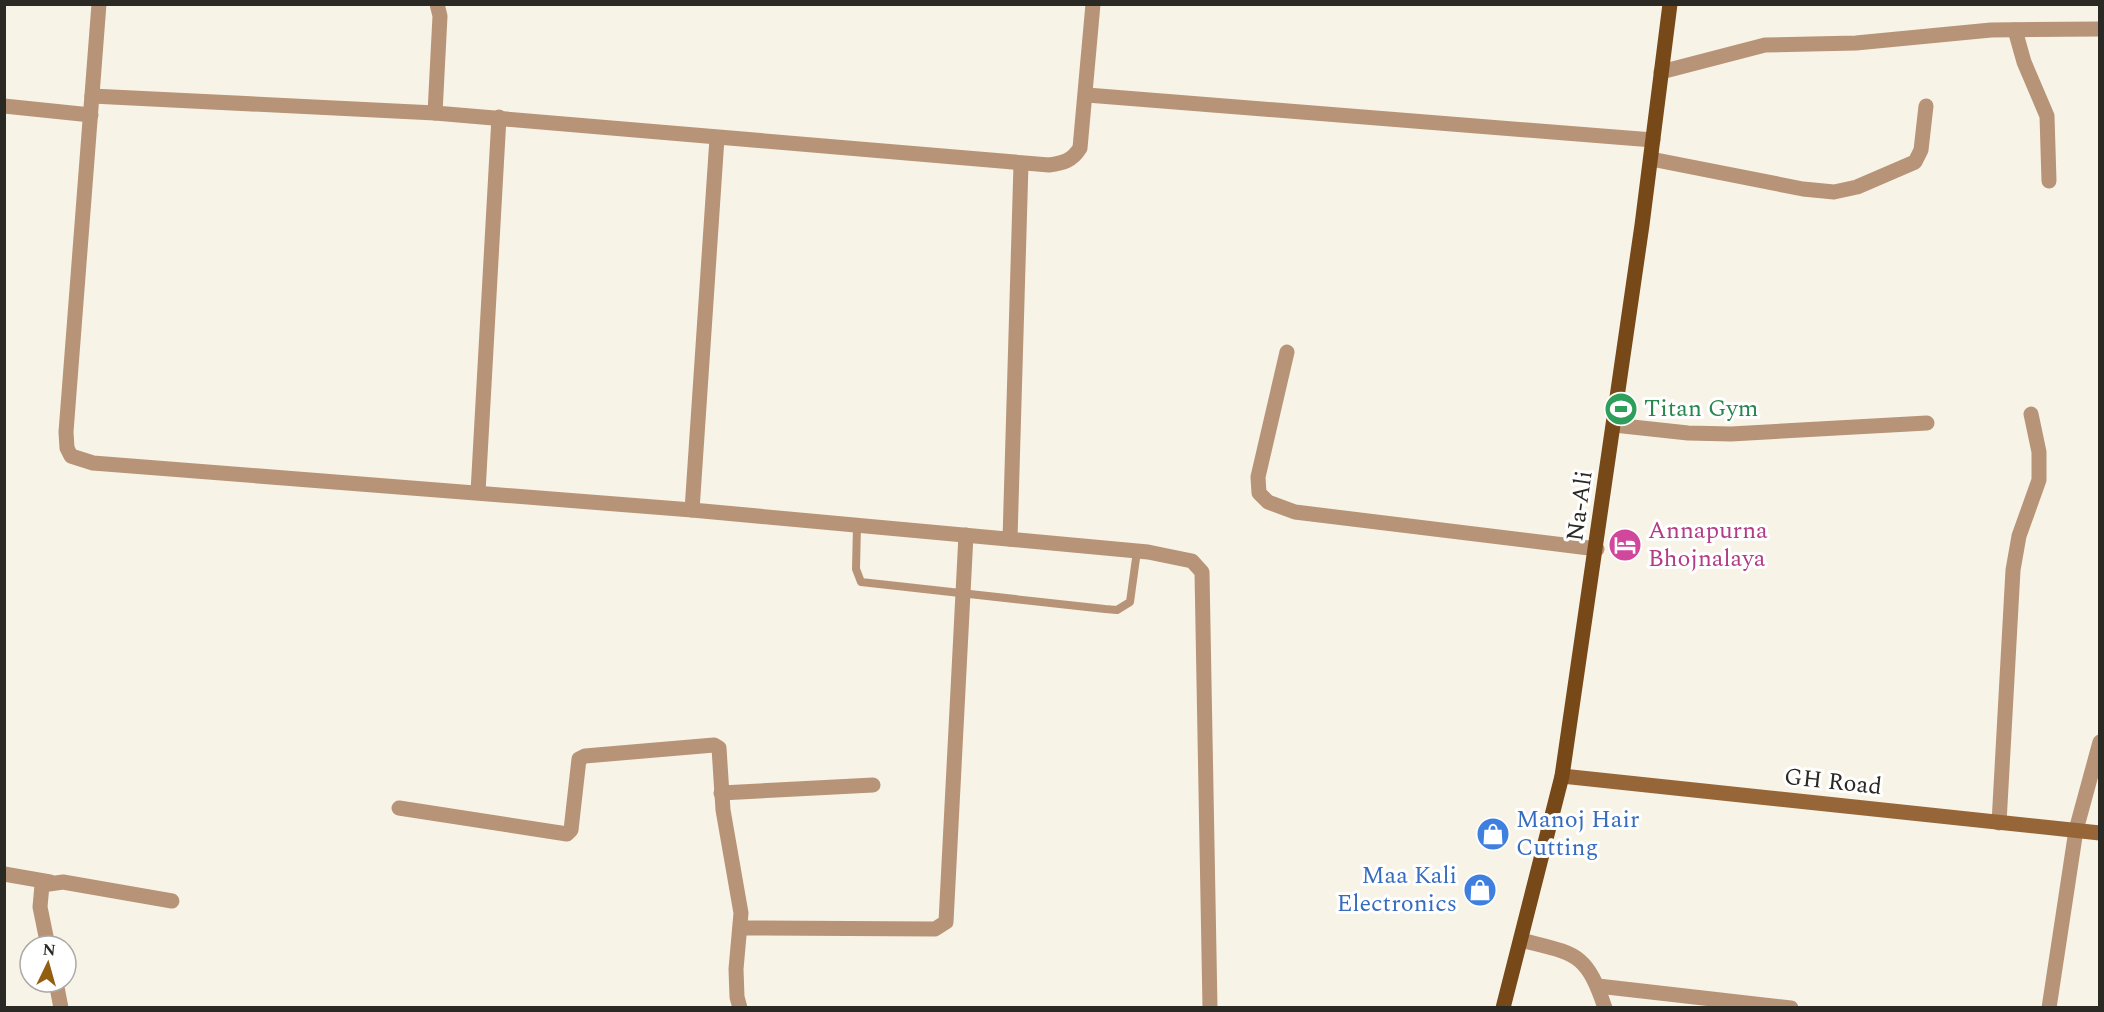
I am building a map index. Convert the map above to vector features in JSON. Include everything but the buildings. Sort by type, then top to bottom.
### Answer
[{"type":"main road","name":"Na-Ali","points":[[1503,1008],[1563,776],[1597,549],[1670,4]]},
{"type":"street","points":[[99,4],[66,432],[67,448],[71,456],[93,463],[478,492],[1010,539],[1137,551],[1177,556],[1192,561],[1202,572],[1210,1008]]},
{"type":"street","points":[[435,113],[440,16],[437,4]]},
{"type":"street","points":[[92,96],[499,117],[1021,164],[1064,163],[1075,156],[1080,148],[1087,95],[1093,4]]},
{"type":"street","points":[[1661,72],[1765,45],[1856,44],[2015,30],[2100,29]]},
{"type":"street","points":[[2015,30],[2024,62],[2047,116],[2049,181]]},
{"type":"street","points":[[1087,95],[1653,140]]},
{"type":"street","points":[[4,106],[91,115]]},
{"type":"street","points":[[1651,159],[1803,189],[1844,191],[1915,162],[1921,150],[1926,106]]},
{"type":"street","points":[[478,492],[499,117]]},
{"type":"street","points":[[692,510],[717,138]]},
{"type":"street","points":[[1010,539],[1021,164]]},
{"type":"street","points":[[1287,352],[1258,477],[1259,493],[1268,502],[1294,512],[1363,522],[1597,549]]},
{"type":"street","points":[[1999,823],[2013,570],[2019,536],[2037,491],[2040,468],[2031,414]]},
{"type":"street","points":[[1614,425],[1688,433],[1731,434],[1927,423]]},
{"type":"street","points":[[740,928],[935,929],[946,922],[966,535]]},
{"type":"street","points":[[2049,1008],[2076,830],[2100,742]]},
{"type":"street","points":[[399,808],[567,834],[571,830],[579,759],[591,753],[707,743],[719,748],[721,793],[739,899],[740,928],[736,997],[740,1008]]},
{"type":"street","name":"GH Road","points":[[1563,776],[2100,833]]},
{"type":"street","points":[[721,793],[873,786]]},
{"type":"street","points":[[4,874],[172,901]]},
{"type":"street","points":[[46,934],[39,894],[42,885],[50,882]]},
{"type":"street","points":[[1521,940],[1574,955],[1589,968],[1605,1008]]},
{"type":"street","points":[[1598,986],[1791,1008]]},
{"type":"lane","points":[[857,525],[856,569],[861,582],[1117,610],[1130,602],[1137,551]]},
{"type":"place","name":"Titan Gym","points":[[1621,409]]},
{"type":"place","name":"Annapurna Bhojnalaya","points":[[1625,545]]},
{"type":"place","name":"Manoj Hair Cutting","points":[[1493,834]]},
{"type":"place","name":"Maa Kali Electronics","points":[[1480,890]]}]
